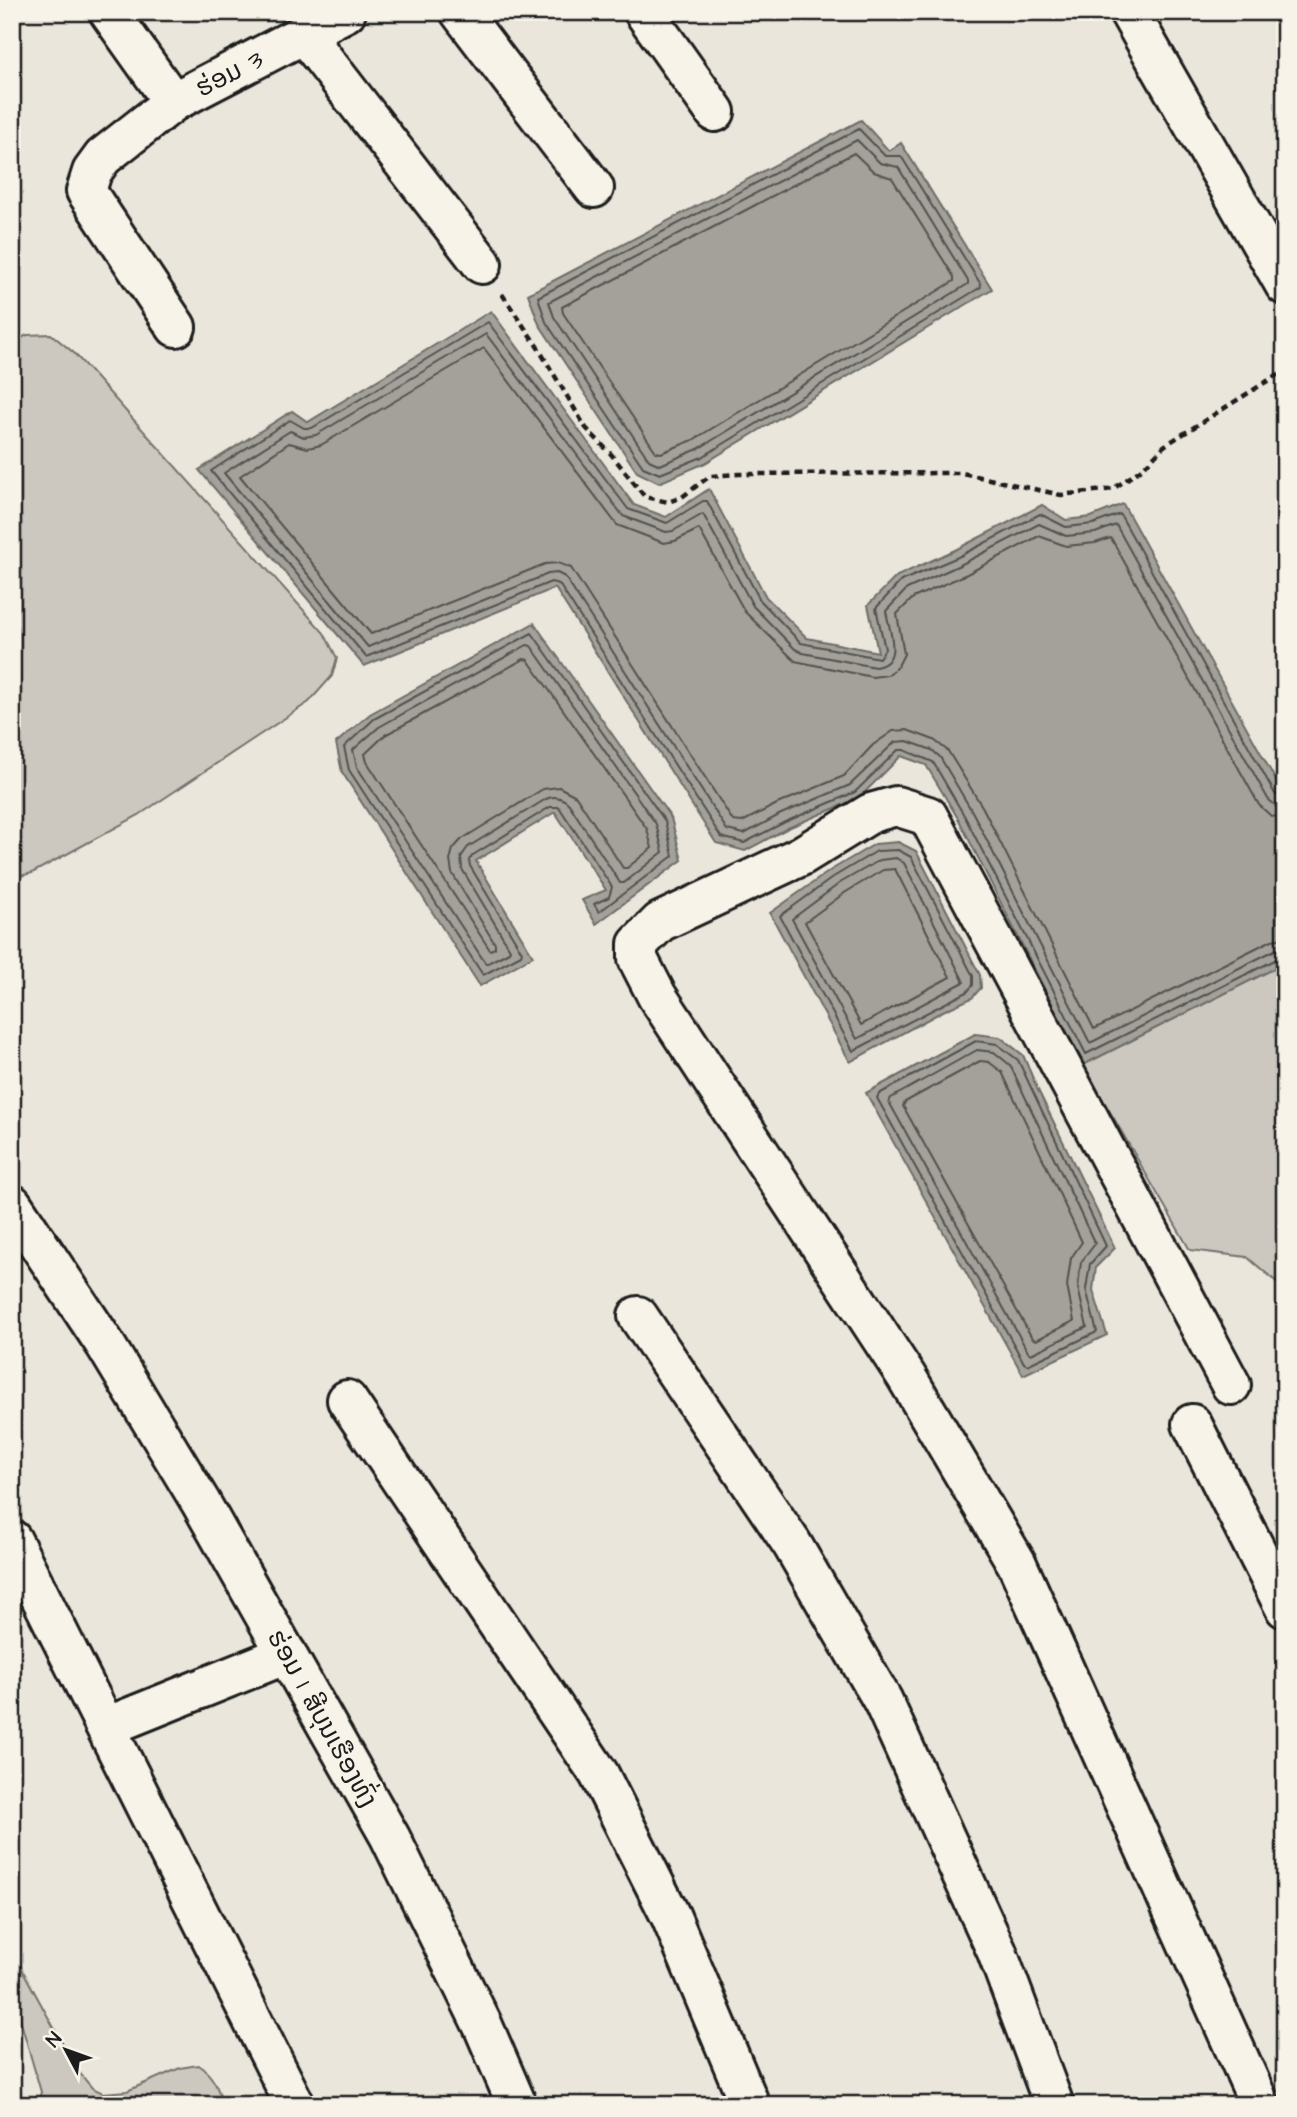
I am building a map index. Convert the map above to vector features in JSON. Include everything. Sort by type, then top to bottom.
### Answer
[{"type":"street","name":"ຮ່ອມ 3","points":[[108,12],[173,102],[346,12]]},
{"type":"street","points":[[460,12],[594,188]]},
{"type":"street","points":[[644,12],[715,112]]},
{"type":"street","points":[[1129,12],[1285,285]]},
{"type":"street","points":[[304,34],[482,264]]},
{"type":"street","points":[[173,102],[103,157],[92,172],[86,191],[176,327]]},
{"type":"street","points":[[1231,1385],[928,817],[896,806],[871,813],[801,856],[660,922],[638,944],[638,958],[657,996],[906,1376],[1017,1564],[1260,2105]]},
{"type":"street","name":"ຮ່ອມ 1 ສີບຸນເຮືອງທົ່ງ","points":[[12,1204],[104,1344],[201,1503],[390,1837],[483,2026],[517,2105]]},
{"type":"street","points":[[638,1316],[792,1544],[884,1701],[997,1952],[1054,2105]]},
{"type":"street","points":[[347,1400],[598,1774],[671,1917],[750,2105]]},
{"type":"street","points":[[1192,1424],[1285,1608]]},
{"type":"street","points":[[12,1540],[295,2105]]},
{"type":"street","points":[[106,1727],[287,1654]]},
{"type":"path","points":[[482,264],[537,346],[586,428],[611,454],[645,497],[668,502],[682,497],[710,476],[740,474],[962,473],[1061,495],[1113,489],[1143,468],[1164,446],[1285,370]]},
{"type":"shaded area","points":[[51,334],[74,353],[324,633],[337,658],[332,676],[309,702],[139,815],[32,873],[12,878],[12,343],[27,335]]},
{"type":"shaded area","points":[[1285,963],[1285,1293],[1279,1284],[1247,1257],[1190,1250],[1083,1065]]},
{"type":"shaded area","points":[[12,1951],[77,2070],[92,2088],[103,2093],[127,2091],[180,2068],[198,2065],[215,2083],[223,2105],[37,2105],[41,2092],[12,1999]]},
{"type":"water","points":[[861,120],[889,151],[901,143],[992,289],[705,463],[659,483],[637,472],[539,324],[528,294]]},
{"type":"water","points":[[491,311],[634,505],[666,517],[709,489],[766,597],[807,638],[878,652],[868,605],[897,576],[955,550],[1042,505],[1066,520],[1091,517],[1123,504],[1285,797],[1285,963],[1083,1065],[959,820],[926,765],[901,756],[859,798],[788,828],[745,851],[716,843],[555,588],[364,666],[199,470],[292,411],[308,422]]},
{"type":"water","points":[[534,623],[671,818],[682,860],[596,924],[582,900],[606,890],[555,812],[476,861],[533,956],[480,986],[342,772],[336,743],[370,714]]},
{"type":"water","points":[[898,842],[916,851],[980,975],[981,988],[972,998],[850,1062],[770,913],[831,870],[875,844]]},
{"type":"water","points":[[975,1034],[1000,1037],[1023,1055],[1115,1248],[1096,1267],[1093,1290],[1107,1335],[1023,1375],[866,1093]]}]
